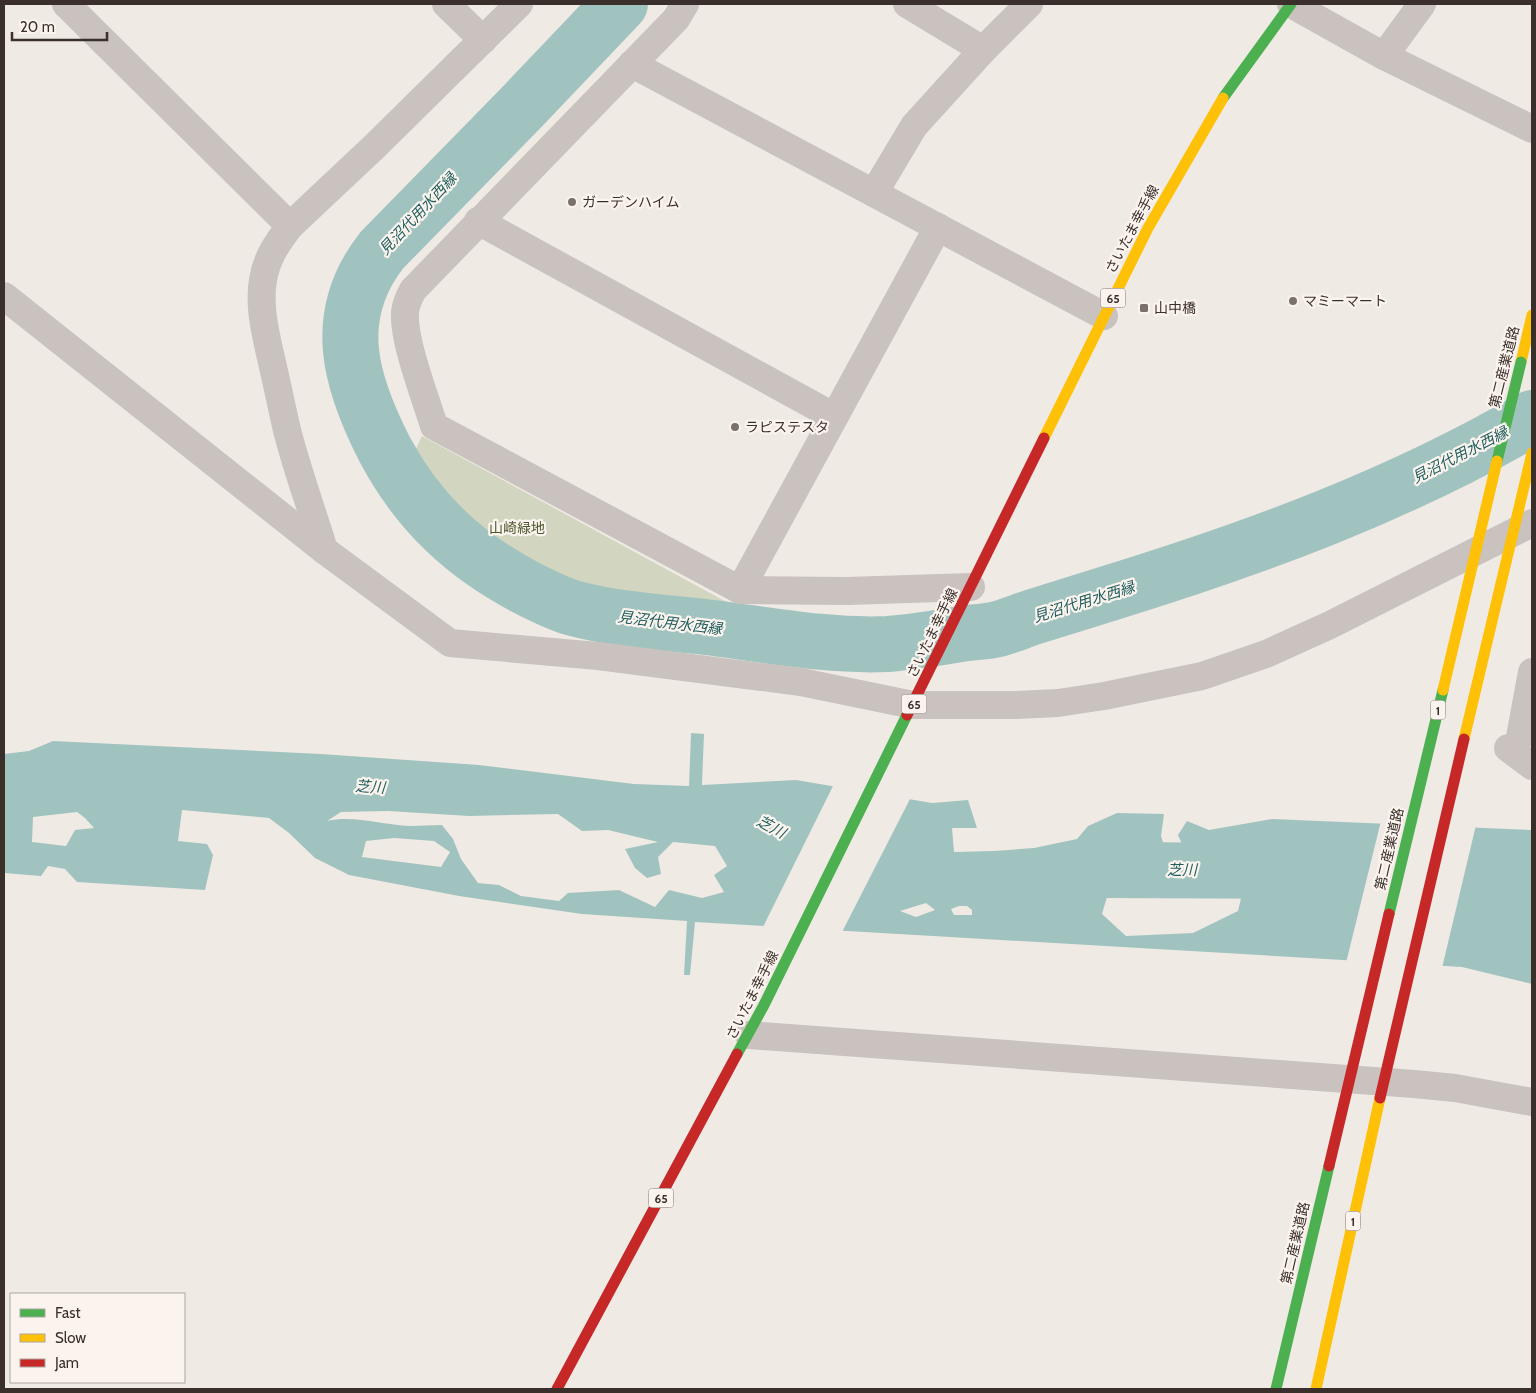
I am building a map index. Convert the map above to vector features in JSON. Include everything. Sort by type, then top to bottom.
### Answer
[{"type":"main road","name":"さいたま幸手線","points":[[557,1389],[749,1035],[1148,228],[1226,93],[1291,4]]},
{"type":"main road","name":"第二産業道路","points":[[1276,1389],[1532,315]]},
{"type":"main road","name":"1","points":[[1316,1389],[1393,1044],[1532,453]]},
{"type":"street","points":[[66,4],[290,226]]},
{"type":"street","points":[[446,4],[483,40]]},
{"type":"street","points":[[324,550],[287,430],[263,314],[263,280],[266,265],[279,240],[290,226],[375,146],[519,4]]},
{"type":"street","points":[[685,4],[676,19],[413,290],[407,301],[406,326],[434,426],[740,590],[847,590],[966,598]]},
{"type":"street","points":[[907,4],[983,50]]},
{"type":"street","points":[[874,193],[914,126],[983,50],[1029,4]]},
{"type":"street","points":[[1291,4],[1384,56],[1532,129]]},
{"type":"street","points":[[1384,56],[1422,4]]},
{"type":"street","points":[[632,64],[1104,316]]},
{"type":"street","points":[[478,221],[833,416]]},
{"type":"street","points":[[740,590],[833,416],[938,227]]},
{"type":"street","points":[[4,296],[324,550],[450,643],[598,656],[802,682],[913,705],[1015,705],[1058,702],[1104,696],[1202,676],[1258,657],[1299,640],[1532,523]]},
{"type":"street","points":[[1532,672],[1514,743],[1532,766]]},
{"type":"street","points":[[749,1035],[1414,1084],[1455,1088],[1532,1102]]},
{"type":"green space","name":"山崎緑地","points":[[422,436],[732,605],[729,614],[619,600],[560,587],[496,558],[454,522],[409,464]]},
{"type":"water","points":[[691,733],[704,734],[702,785],[796,780],[932,803],[968,800],[977,828],[952,828],[954,852],[1034,848],[1077,839],[1088,826],[1117,813],[1164,814],[1161,836],[1166,852],[1187,856],[1178,835],[1187,821],[1209,830],[1272,819],[1532,830],[1532,984],[1462,967],[695,922],[690,975],[684,975],[687,921],[582,914],[459,896],[349,875],[315,858],[289,833],[269,818],[182,810],[178,841],[207,844],[213,855],[205,890],[77,882],[65,869],[48,866],[41,876],[4,873],[4,754],[29,751],[53,741],[321,754],[479,765],[634,784],[689,786]],"holes":[[[388,811],[469,816],[558,814],[582,831],[608,830],[658,842],[625,849],[635,868],[647,878],[661,874],[658,857],[673,842],[715,846],[727,866],[714,875],[724,892],[702,898],[669,890],[655,907],[619,890],[568,893],[559,901],[521,896],[499,885],[478,883],[461,859],[453,839],[442,825],[410,826],[348,819],[327,821],[341,812]],[[77,812],[94,828],[75,830],[66,846],[32,842],[33,817]],[[394,838],[434,841],[450,852],[441,867],[362,857],[366,841]],[[1216,862],[1222,881],[1242,894],[1238,911],[1193,933],[1126,936],[1102,914],[1107,897],[1121,882],[1145,879]],[[926,903],[935,910],[916,917],[900,911]],[[959,906],[967,906],[972,910],[972,915],[954,915],[951,909]]]},
{"type":"pier","points":[[834,784],[911,797],[841,934],[762,929]]},
{"type":"pier","points":[[1381,821],[1476,825],[1442,968],[1346,963]]},
{"type":"waterway","name":"見沼代用水西縁","points":[[620,4],[382,250],[366,275],[356,300],[351,324],[351,349],[362,399],[385,450],[412,493],[444,530],[482,561],[549,599],[588,612],[619,617],[792,639],[840,643],[888,644],[993,630],[1219,558],[1326,518],[1431,472],[1532,418]]},
{"type":"waterway","name":"芝川","points":[[1100,870],[1298,871]]},
{"type":"traffic: fast","points":[[1223,98],[1291,4]]},
{"type":"traffic: fast","points":[[1497,461],[1521,362]]},
{"type":"traffic: fast","points":[[1389,914],[1443,690]]},
{"type":"traffic: fast","points":[[737,1054],[764,1005],[907,715]]},
{"type":"traffic: fast","points":[[1276,1389],[1329,1166]]},
{"type":"traffic: slow","points":[[1044,438],[1148,228],[1223,98]]},
{"type":"traffic: slow","points":[[1521,362],[1532,315]]},
{"type":"traffic: slow","points":[[1464,739],[1532,453]]},
{"type":"traffic: slow","points":[[1443,690],[1497,461]]},
{"type":"traffic: slow","points":[[1316,1389],[1380,1098]]},
{"type":"traffic: jam","points":[[907,715],[1044,438]]},
{"type":"traffic: jam","points":[[1380,1098],[1464,739]]},
{"type":"traffic: jam","points":[[1329,1166],[1389,914]]},
{"type":"traffic: jam","points":[[557,1389],[737,1054]]},
{"type":"place","name":"ガーデンハイム","points":[[572,202]]},
{"type":"place","name":"マミーマート","points":[[1293,301]]},
{"type":"place","name":"山中橋","points":[[1144,308]]},
{"type":"place","name":"ラピステスタ","points":[[735,427]]}]
